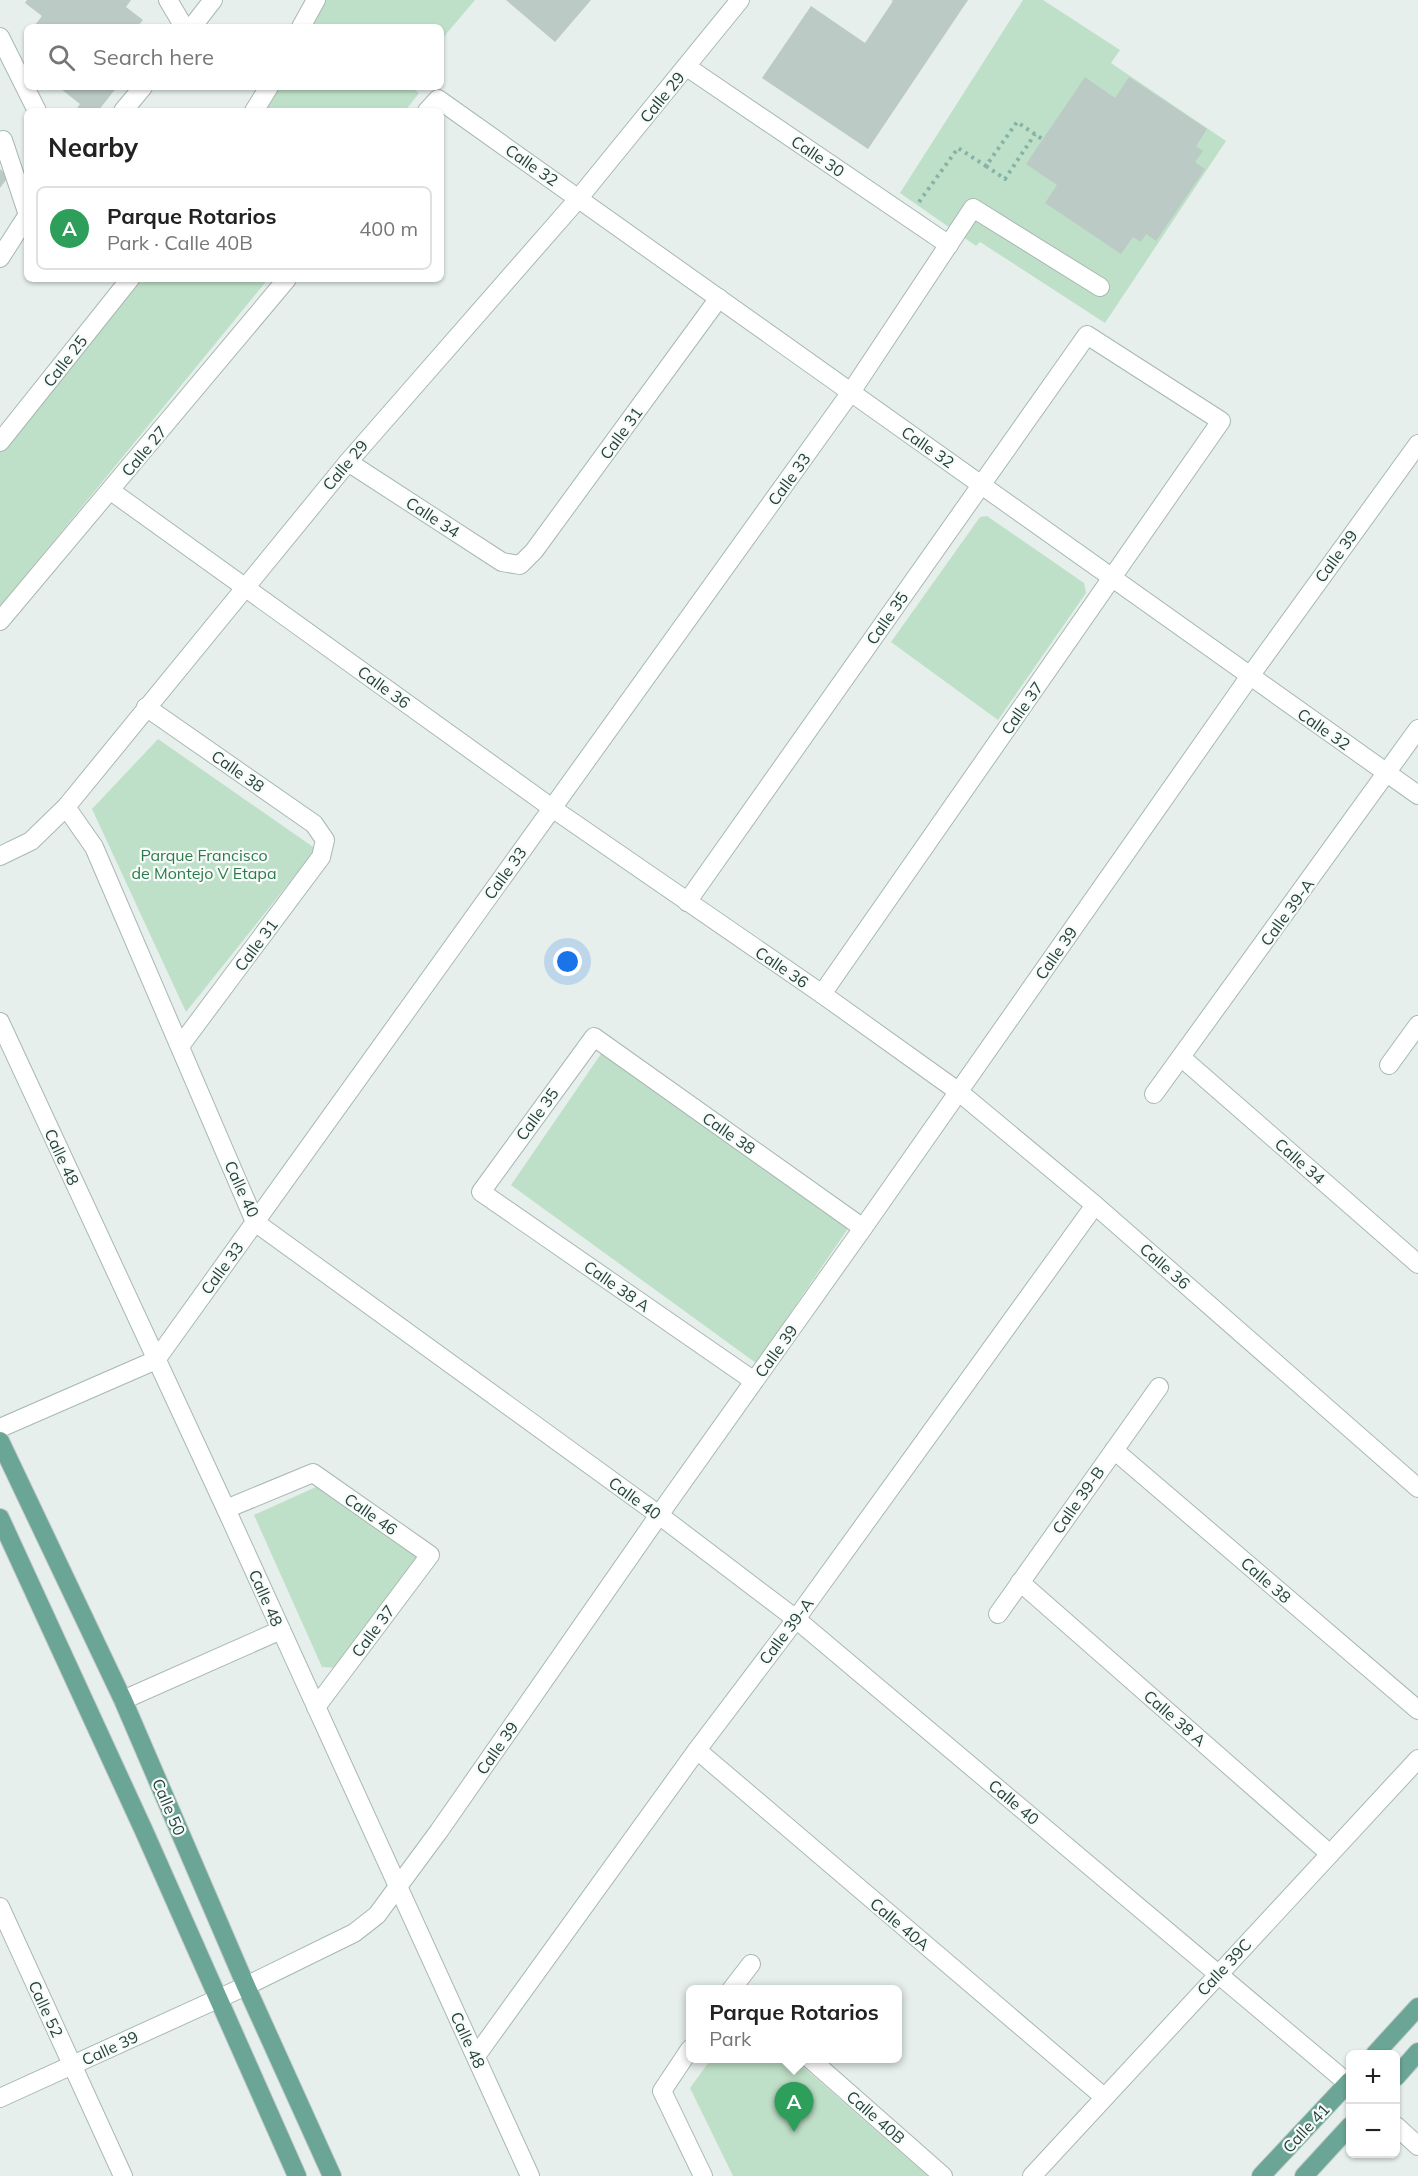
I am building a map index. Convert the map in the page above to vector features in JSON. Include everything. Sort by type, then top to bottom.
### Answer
[{"type":"main road","name":"Calle 50","points":[[0,1441],[123,1700],[246,1986],[332,2176]]},
{"type":"main road","name":"Calle 50","points":[[0,1518],[144,1831],[297,2176]]},
{"type":"main road","points":[[1379,2050],[1418,2007]]},
{"type":"main road","points":[[1400,2072],[1418,2052]]},
{"type":"main road","name":"Calle 41","points":[[1261,2176],[1346,2087]]},
{"type":"main road","name":"Calle 41","points":[[1304,2176],[1346,2130]]},
{"type":"street","points":[[168,0],[182,24]]},
{"type":"street","points":[[194,24],[213,0]]},
{"type":"street","points":[[303,24],[316,0]]},
{"type":"street","name":"Calle 29","points":[[0,856],[31,841],[66,807],[348,462],[578,199],[740,0]]},
{"type":"street","points":[[0,37],[24,85]]},
{"type":"street","name":"Calle 30","points":[[687,67],[949,245]]},
{"type":"street","points":[[26,90],[36,108]]},
{"type":"street","points":[[126,108],[140,90]]},
{"type":"street","points":[[256,108],[267,90]]},
{"type":"street","name":"Calle 32","points":[[444,113],[578,199],[1418,795]]},
{"type":"street","points":[[3,140],[24,205]]},
{"type":"street","name":"Calle 33","points":[[156,1360],[851,392],[973,208],[1100,287]]},
{"type":"street","points":[[0,258],[24,219]]},
{"type":"street","name":"Calle 25","points":[[0,442],[128,282]]},
{"type":"street","name":"Calle 27","points":[[0,621],[285,282]]},
{"type":"street","name":"Calle 31","points":[[520,565],[534,551],[718,298]]},
{"type":"street","name":"Calle 35","points":[[687,902],[1087,335],[1221,421]]},
{"type":"street","name":"Calle 37","points":[[822,994],[1221,421]]},
{"type":"street","name":"Calle 39","points":[[0,2098],[246,1986],[354,1933],[377,1915],[1250,676],[1418,444]]},
{"type":"street","name":"Calle 34","points":[[348,462],[502,562],[520,565]]},
{"type":"street","name":"Calle 36","points":[[111,491],[552,808],[822,994],[959,1092],[1095,1205],[1418,1488]]},
{"type":"street","name":"Calle 38","points":[[146,707],[314,824],[325,840]]},
{"type":"street","name":"Calle 39-A","points":[[1154,1094],[1418,729]]},
{"type":"street","name":"Calle 40","points":[[66,807],[94,847],[255,1221],[659,1515],[796,1619],[1346,2080]]},
{"type":"street","name":"Calle 31","points":[[180,1046],[321,857],[325,840]]},
{"type":"street","name":"Calle 48","points":[[0,1022],[226,1509],[530,2176]]},
{"type":"street","points":[[1389,1065],[1413,1044],[1418,1025]]},
{"type":"street","name":"Calle 35","points":[[481,1192],[594,1037]]},
{"type":"street","name":"Calle 38","points":[[594,1037],[863,1228]]},
{"type":"street","name":"Calle 34","points":[[1182,1058],[1418,1264]]},
{"type":"street","name":"Calle 38 A","points":[[481,1192],[754,1381]]},
{"type":"street","name":"Calle 39-A","points":[[476,2056],[1095,1205]]},
{"type":"street","points":[[0,1428],[156,1360]]},
{"type":"street","name":"Calle 39-B","points":[[998,1614],[1159,1387]]},
{"type":"street","name":"Calle 38","points":[[1114,1450],[1418,1710]]},
{"type":"street","name":"Calle 46","points":[[226,1509],[313,1473],[430,1555]]},
{"type":"street","name":"Calle 37","points":[[316,1707],[430,1555]]},
{"type":"street","name":"Calle 38 A","points":[[1020,1582],[1330,1854]]},
{"type":"street","points":[[123,1700],[281,1630]]},
{"type":"street","name":"Calle 40A","points":[[697,1750],[1104,2097]]},
{"type":"street","name":"Calle 39C","points":[[1032,2176],[1418,1759]]},
{"type":"street","name":"Calle 52","points":[[0,1907],[123,2176]]},
{"type":"street","points":[[734,1985],[751,1964]]},
{"type":"street","points":[[686,2055],[662,2091],[703,2176]]},
{"type":"street","name":"Calle 40B","points":[[815,2063],[943,2176]]},
{"type":"street","points":[[1400,2130],[1418,2146]]},
{"type":"path","points":[[986,166],[1017,122],[1042,139]]},
{"type":"path","points":[[908,217],[958,148],[1005,178],[1035,134]]},
{"type":"green space","points":[[320,0],[475,0],[444,36],[444,24],[307,24]]},
{"type":"green space","points":[[1023,0],[1043,0],[1120,50],[1111,63],[1226,141],[1105,323],[980,242],[976,246],[900,193]]},
{"type":"green space","points":[[268,90],[415,90],[419,93],[407,108],[259,108]]},
{"type":"green space","points":[[134,282],[266,282],[0,607],[0,449]]},
{"type":"green space","points":[[987,516],[1084,583],[1086,593],[998,720],[891,642],[980,517]]},
{"type":"green space","name":"Parque Francisco de Montejo V Etapa","points":[[158,739],[316,849],[186,1012],[92,809]]},
{"type":"green space","points":[[603,1051],[849,1227],[756,1363],[511,1185]]},
{"type":"green space","points":[[316,1487],[418,1558],[338,1668],[322,1667],[254,1515]]},
{"type":"green space","points":[[708,2063],[799,2063],[928,2176],[733,2176],[690,2088]]},
{"type":"building","points":[[27,0],[131,0],[126,7],[143,20],[140,24],[36,24],[42,16],[25,3]]},
{"type":"building","points":[[506,0],[591,0],[555,42]]},
{"type":"building","points":[[891,0],[968,0],[868,149],[762,78],[811,6],[865,43],[893,1]]},
{"type":"building","points":[[1085,77],[1115,98],[1129,77],[1207,129],[1196,146],[1203,151],[1195,162],[1205,169],[1156,241],[1146,234],[1141,242],[1133,237],[1121,254],[1045,203],[1057,185],[1026,164]]},
{"type":"building","points":[[62,90],[115,90],[100,108],[77,108],[80,104]]},
{"type":"building","points":[[0,169],[9,176],[0,188]]},
{"type":"place","name":"Parque Rotarios","points":[[794,2132]]}]
